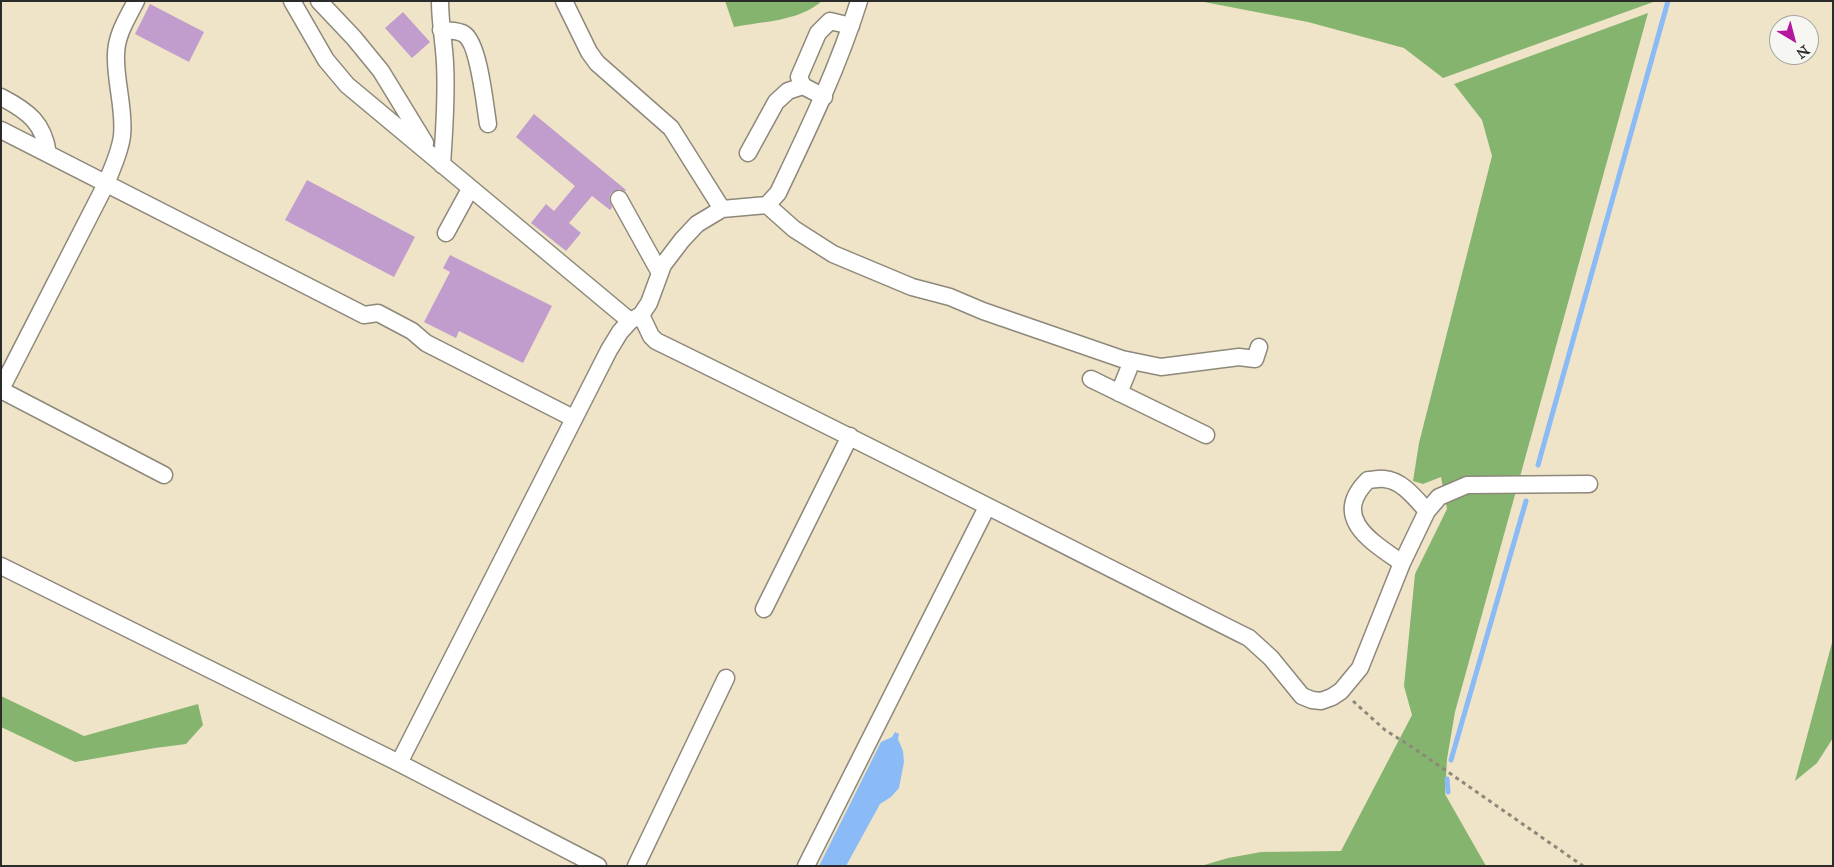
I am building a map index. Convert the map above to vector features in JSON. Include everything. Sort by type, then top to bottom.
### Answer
[{"type":"lane","points":[[136,1],[120,32],[117,43],[116,56],[122,112],[122,135],[119,152],[106,184],[1,390],[164,475]]},
{"type":"lane","points":[[292,1],[314,42],[336,74],[470,189],[636,318],[656,341],[850,436],[1249,638],[1271,658],[1302,696],[1312,700],[1321,701],[1332,697],[1341,691],[1360,668],[1402,563],[1428,511],[1439,497],[1467,485],[1589,484]]},
{"type":"lane","points":[[319,1],[354,38],[380,71],[436,159]]},
{"type":"lane","points":[[436,159],[446,112],[445,62],[440,1]]},
{"type":"lane","points":[[564,1],[589,52],[597,63],[671,128],[722,208]]},
{"type":"lane","points":[[399,763],[609,350],[620,332],[649,304],[663,265],[697,224],[722,208],[767,205],[778,193],[824,97],[859,1]]},
{"type":"lane","points":[[824,97],[803,86],[799,78],[818,33],[830,21],[851,26]]},
{"type":"lane","points":[[441,30],[456,31],[464,34],[471,40],[476,56],[488,124]]},
{"type":"lane","points":[[748,153],[776,102],[788,91],[803,86]]},
{"type":"lane","points":[[1,97],[17,106],[37,122],[46,140],[48,154]]},
{"type":"lane","points":[[1,130],[364,315],[378,313],[412,331],[426,343],[573,418]]},
{"type":"lane","points":[[446,233],[470,189]]},
{"type":"lane","points":[[619,199],[660,273]]},
{"type":"lane","points":[[767,205],[794,228],[833,254],[912,287],[950,297],[983,311],[1132,361],[1162,367],[1239,358],[1255,359],[1259,347]]},
{"type":"lane","points":[[1119,392],[1132,361]]},
{"type":"lane","points":[[1091,379],[1206,435]]},
{"type":"lane","points":[[764,609],[850,436]]},
{"type":"lane","points":[[1402,563],[1362,532],[1353,519],[1352,506],[1354,497],[1368,480],[1383,478],[1396,482],[1428,511]]},
{"type":"lane","points":[[806,866],[987,507]]},
{"type":"lane","points":[[1,566],[399,763],[598,866]]},
{"type":"lane","points":[[636,866],[726,678]]},
{"type":"path","points":[[1341,691],[1395,738],[1583,866]]},
{"type":"green space","points":[[725,1],[822,1],[812,8],[791,17],[734,27]]},
{"type":"green space","points":[[1199,1],[1656,1],[1443,78],[1404,48],[1308,22]]},
{"type":"green space","points":[[1648,13],[1455,712],[1447,759],[1445,794],[1486,866],[1201,866],[1228,858],[1261,852],[1341,851],[1412,715],[1404,686],[1415,574],[1447,509],[1441,477],[1423,484],[1413,481],[1419,443],[1492,156],[1482,120],[1454,84]]},
{"type":"green space","points":[[1833,639],[1833,738],[1817,763],[1795,781]]},
{"type":"green space","points":[[1,696],[84,736],[198,704],[203,725],[186,744],[75,762],[1,727]]},
{"type":"water","points":[[895,732],[899,734],[898,739],[903,751],[904,762],[899,788],[891,797],[880,804],[846,866],[819,866],[881,742],[892,737]]},
{"type":"building","points":[[150,4],[204,32],[189,62],[135,34]]},
{"type":"building","points":[[403,12],[430,42],[412,58],[385,28]]},
{"type":"building","points":[[534,114],[626,190],[619,189],[611,193],[609,199],[612,207],[610,210],[592,196],[569,223],[581,233],[566,251],[531,223],[546,204],[554,211],[575,186],[516,137]]},
{"type":"building","points":[[307,180],[415,237],[394,277],[285,220]]},
{"type":"building","points":[[450,255],[552,306],[523,363],[459,331],[456,338],[424,322],[450,272],[443,268]]},
{"type":"waterway","points":[[1538,465],[1668,1]]},
{"type":"waterway","points":[[1451,760],[1526,501]]},
{"type":"waterway","points":[[1447,779],[1448,792]]}]
